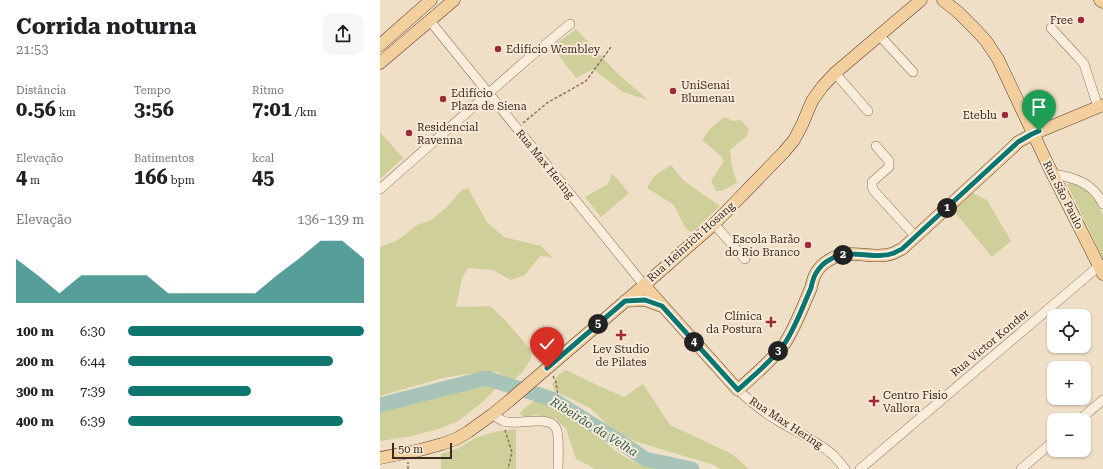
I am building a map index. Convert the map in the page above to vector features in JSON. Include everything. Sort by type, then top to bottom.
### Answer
[{"type":"main road","points":[[380,45],[431,0]]},
{"type":"main road","points":[[380,63],[454,0]]},
{"type":"main road","name":"Rua Heinrich Hosang","points":[[380,458],[420,450],[442,444],[456,438],[468,432],[509,401],[714,224],[794,140],[812,101],[822,87],[879,35],[921,0]]},
{"type":"main road","name":"Rua São Paulo","points":[[942,0],[959,13],[986,41],[998,59],[1032,134],[1101,270]]},
{"type":"main road","points":[[420,9],[430,21]]},
{"type":"main road","points":[[738,390],[769,361],[785,342],[798,317],[816,273],[822,265],[832,258],[846,254],[877,255],[894,253],[902,249],[1010,149],[1032,134],[1101,106]]},
{"type":"main road","points":[[1039,148],[1053,126]]},
{"type":"main road","name":"Rua Max Hering","points":[[644,286],[738,390]]},
{"type":"main road","points":[[625,301],[645,300],[662,306]]},
{"type":"street","name":"Rua Max Hering","points":[[430,21],[644,286]]},
{"type":"street","points":[[380,189],[488,93],[570,24]]},
{"type":"street","points":[[1051,28],[1084,64],[1101,106]]},
{"type":"street","points":[[879,35],[913,72]]},
{"type":"street","points":[[836,73],[868,111]]},
{"type":"street","points":[[876,146],[889,160],[890,164],[889,167],[872,182],[874,191],[916,237]]},
{"type":"street","points":[[1052,174],[1071,177],[1081,182],[1097,194],[1103,204]]},
{"type":"street","points":[[714,224],[745,259]]},
{"type":"street","name":"Rua Victor Konder","points":[[860,469],[1101,270]]},
{"type":"street","name":"Rua Max Hering","points":[[738,390],[766,413],[822,446],[834,456],[845,469]]},
{"type":"street","points":[[1087,413],[1103,400]]},
{"type":"street","points":[[493,414],[504,422],[552,423],[556,428],[558,440],[558,469]]},
{"type":"street","points":[[1021,469],[1047,447]]},
{"type":"path","points":[[517,128],[547,104],[586,81],[611,48]]},
{"type":"path","points":[[547,368],[556,382],[558,396]]},
{"type":"path","points":[[504,422],[506,435],[512,452],[508,469]]},
{"type":"green space","points":[[576,29],[616,72],[648,100],[623,92],[593,69],[576,78],[552,47]]},
{"type":"green space","points":[[724,117],[733,121],[741,120],[749,129],[746,137],[730,150],[732,166],[737,183],[722,191],[716,191],[711,181],[724,161],[721,156],[702,140],[710,129]]},
{"type":"green space","points":[[380,132],[403,158],[380,179]]},
{"type":"green space","points":[[671,165],[684,181],[720,206],[692,233],[685,227],[674,205],[647,188],[654,176]]},
{"type":"green space","points":[[612,173],[629,193],[601,217],[585,197],[608,184]]},
{"type":"green space","points":[[1071,182],[1084,189],[1092,197],[1098,204],[1103,216],[1103,259],[1067,184]]},
{"type":"green space","points":[[468,188],[487,222],[504,237],[541,246],[553,258],[540,256],[525,275],[511,280],[493,270],[468,268],[462,278],[456,307],[490,306],[504,319],[531,350],[531,359],[524,370],[513,381],[497,372],[468,374],[442,378],[380,396],[380,247],[398,240],[417,225],[431,220],[446,208],[462,190]]},
{"type":"green space","points":[[973,193],[987,200],[1011,241],[992,257],[953,210]]},
{"type":"green space","points":[[566,370],[624,397],[643,384],[670,425],[732,454],[749,469],[720,469],[714,465],[634,441],[614,431],[590,408],[555,391],[552,384],[559,374]]},
{"type":"green space","points":[[491,384],[497,387],[485,400],[458,421],[439,429],[407,437],[380,441],[380,411]]},
{"type":"green space","points":[[536,400],[562,411],[597,435],[618,453],[640,465],[662,469],[595,469],[576,459],[566,429],[555,418],[535,415],[526,417],[519,414]]},
{"type":"green space","points":[[516,429],[516,469],[441,469],[441,454],[459,448],[475,438],[494,432]]},
{"type":"waterway","name":"Ribeirão da Velha","points":[[380,405],[486,378],[552,399],[645,459],[692,469]]},
{"type":"place","name":"Free","points":[[1081,20]]},
{"type":"place","name":"Edifício Wembley","points":[[498,49]]},
{"type":"place","name":"UniSenai Blumenau","points":[[673,91]]},
{"type":"place","name":"Edifício Plaza de Siena","points":[[443,99]]},
{"type":"place","name":"Eteblu","points":[[1005,115]]},
{"type":"place","name":"Residencial Ravenna","points":[[409,133]]},
{"type":"place","name":"Escola Barão do Rio Branco","points":[[808,245]]},
{"type":"place","name":"Clínica da Postura","points":[[771,322]]},
{"type":"place","name":"Lev Studio de Pilates","points":[[621,335]]},
{"type":"place","name":"Centro Fisio Vallora","points":[[874,401]]},
{"type":"route","points":[[547,368],[625,301],[645,300],[662,306],[738,390],[774,356],[785,342],[798,317],[816,273],[822,265],[832,258],[846,254],[877,255],[894,253],[902,249],[1018,142],[1039,131]]}]
